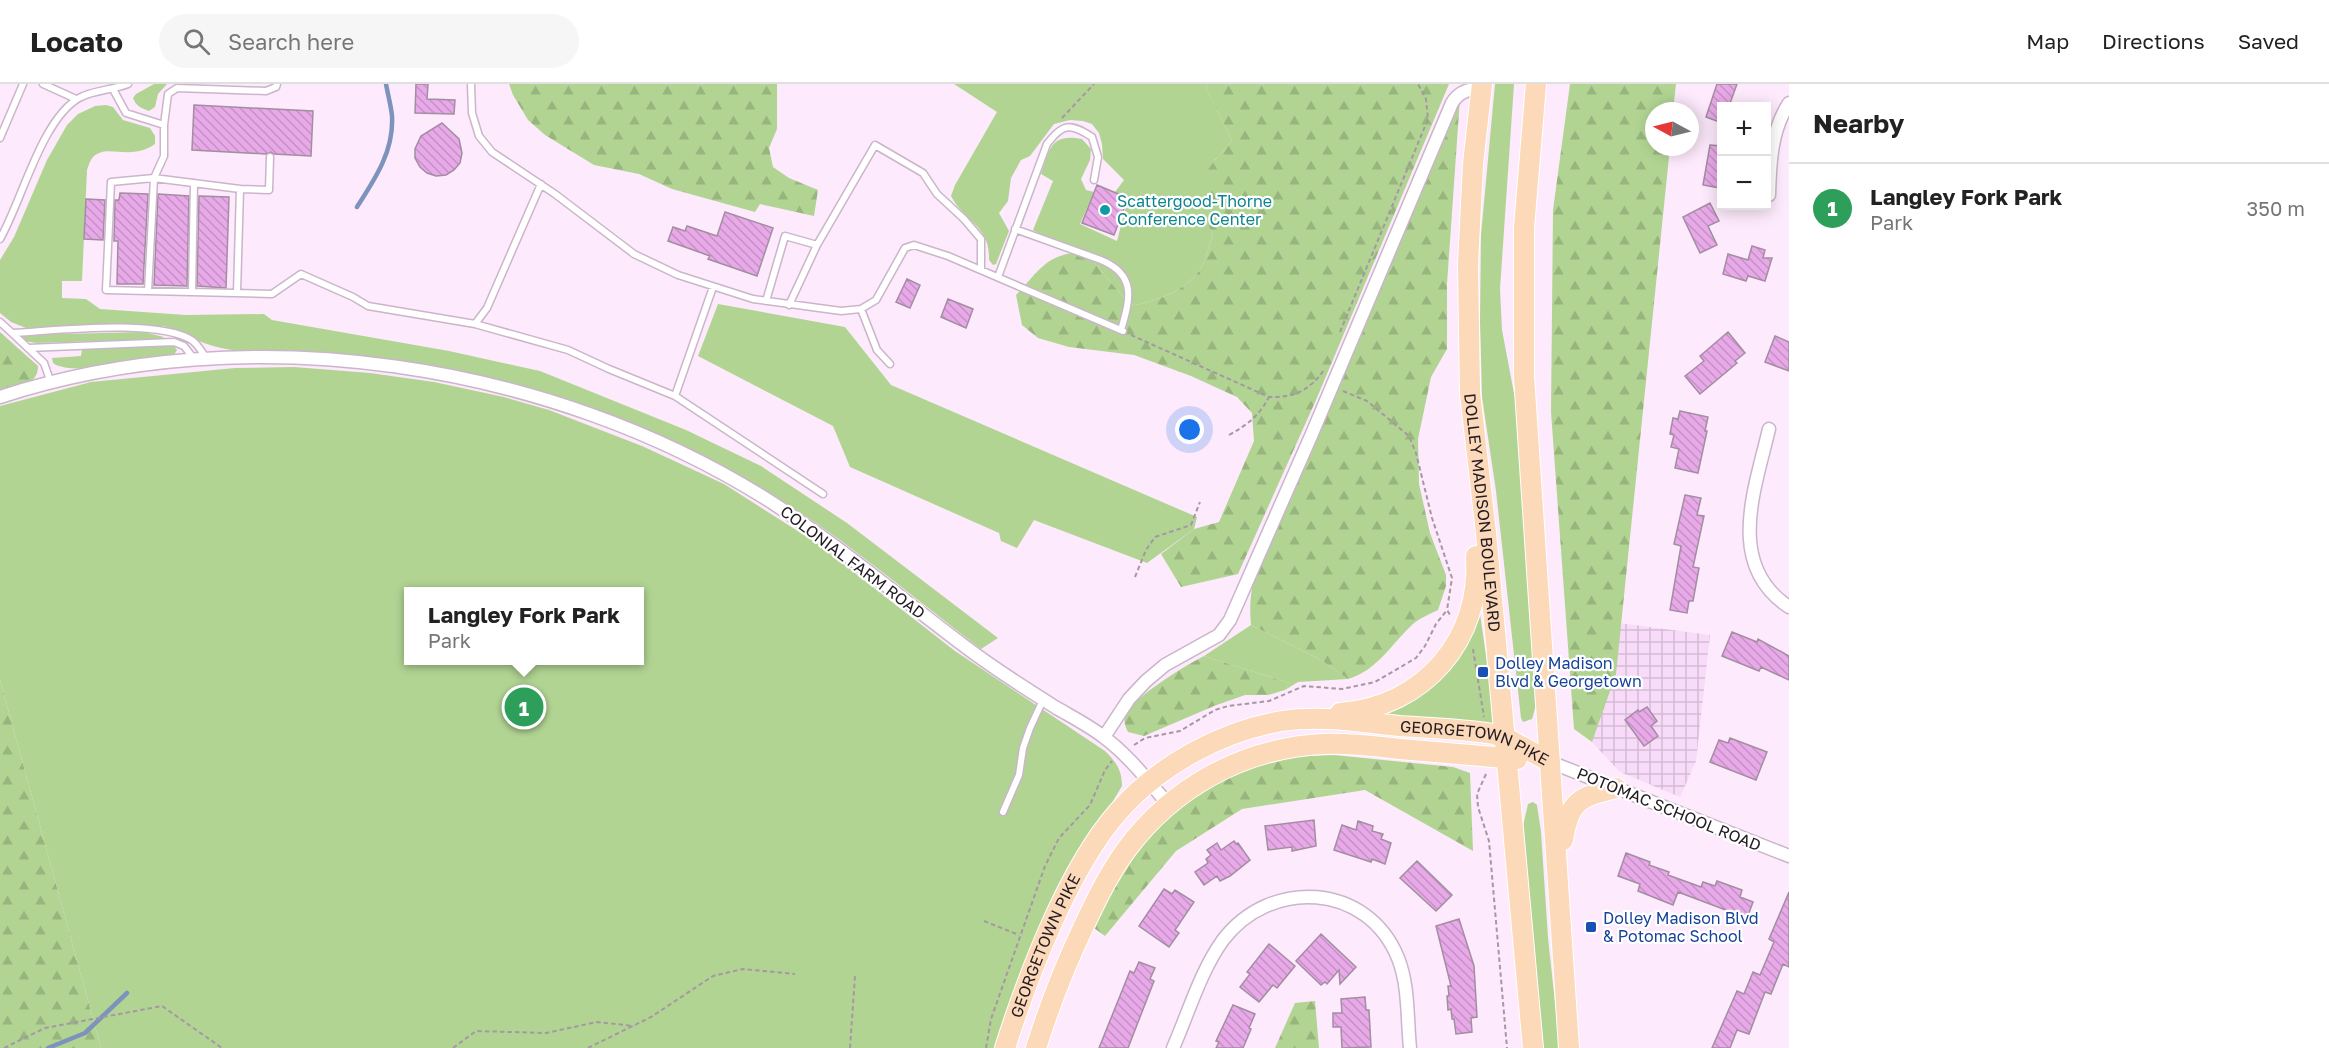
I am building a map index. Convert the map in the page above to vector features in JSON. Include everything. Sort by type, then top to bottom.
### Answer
[{"type":"main road","points":[[1536,84],[1524,216],[1523,347],[1527,439],[1569,1048]]},
{"type":"main road","name":"DOLLEY MADISON BOULEVARD","points":[[1482,86],[1473,173],[1468,265],[1469,368],[1474,443],[1486,533],[1533,1048]]},
{"type":"main road","points":[[1296,720],[1370,708],[1401,696],[1423,681],[1454,647],[1464,629],[1474,598],[1477,577],[1474,534],[1474,443]]},
{"type":"main road","name":"GEORGETOWN PIKE","points":[[1005,1048],[1034,967],[1080,868],[1098,838],[1118,813],[1150,783],[1178,763],[1220,741],[1257,727],[1296,720],[1357,722],[1485,733],[1505,738],[1550,762]]},
{"type":"main road","name":"GEORGETOWN PIKE","points":[[1036,1048],[1056,989],[1101,891],[1126,850],[1146,825],[1192,786],[1235,763],[1271,751],[1293,747],[1352,745],[1550,762]]},
{"type":"main road","points":[[1558,876],[1566,821],[1571,809],[1587,796],[1616,788]]},
{"type":"street","points":[[1104,736],[1129,699],[1146,681],[1165,665],[1219,635],[1230,620],[1452,103],[1462,92],[1482,86]]},
{"type":"street","points":[[1771,158],[1775,132],[1789,103]]},
{"type":"street","name":"COLONIAL FARM ROAD","points":[[0,397],[51,383],[126,369],[246,357],[305,358],[395,366],[447,375],[557,403],[617,425],[703,463],[767,500],[831,543],[965,647],[1104,736],[1130,760],[1168,804]]},
{"type":"street","points":[[1769,429],[1751,505],[1749,541],[1760,575],[1770,590],[1789,607]]},
{"type":"street","name":"POTOMAC SCHOOL ROAD","points":[[1550,762],[1789,856]]},
{"type":"street","points":[[1173,1048],[1208,967],[1223,940],[1245,918],[1260,908],[1278,901],[1313,897],[1333,900],[1351,907],[1379,928],[1390,943],[1403,975],[1410,1048]]},
{"type":"lane","points":[[0,138],[23,84]]},
{"type":"lane","points":[[43,84],[76,99]]},
{"type":"lane","points":[[0,239],[40,147],[69,105],[80,96],[128,84]]},
{"type":"lane","points":[[148,291],[154,178],[164,156],[164,125],[168,94],[177,88],[266,91],[277,84]]},
{"type":"lane","points":[[471,84],[472,113],[479,136],[492,152],[541,184],[634,254],[678,275],[766,301],[842,311],[861,309],[876,300],[905,248],[909,246],[927,247],[1122,331],[1129,292],[1126,279],[1121,272],[1112,264],[1015,230]]},
{"type":"lane","points":[[113,89],[126,113],[164,125]]},
{"type":"lane","points":[[998,277],[1047,144],[1058,129],[1070,126],[1092,137],[1098,157],[1094,180]]},
{"type":"lane","points":[[789,305],[817,245],[875,145],[922,173],[938,194],[981,239],[981,270]]},
{"type":"lane","points":[[270,157],[269,190],[240,189],[154,178],[111,182],[106,290],[272,294],[301,274],[368,306],[475,324],[568,350],[675,396],[823,494]]},
{"type":"lane","points":[[192,292],[194,183]]},
{"type":"lane","points":[[475,324],[487,308],[541,184]]},
{"type":"lane","points":[[237,293],[240,189]]},
{"type":"lane","points":[[766,301],[786,236],[817,245]]},
{"type":"lane","points":[[675,396],[713,287]]},
{"type":"lane","points":[[861,309],[878,350],[890,364]]},
{"type":"lane","points":[[0,322],[44,363],[51,383]]},
{"type":"lane","points":[[12,333],[151,328],[167,331],[192,341],[200,348],[201,360]]},
{"type":"lane","points":[[28,348],[174,342],[184,346],[201,360]]},
{"type":"lane","points":[[1003,812],[1019,775],[1026,738],[1043,699]]},
{"type":"path","points":[[1050,139],[1055,127],[1066,113],[1094,84]]},
{"type":"path","points":[[1337,338],[1428,118],[1426,99],[1418,84]]},
{"type":"path","points":[[1122,331],[1269,397],[1282,398],[1299,394],[1313,385],[1323,371]]},
{"type":"path","points":[[1132,746],[1145,738],[1180,731],[1215,710],[1228,706],[1269,701],[1304,686],[1342,689],[1375,682],[1416,658],[1447,610],[1452,578],[1429,507],[1416,453],[1408,436],[1367,401],[1332,386]]},
{"type":"path","points":[[1229,435],[1250,423],[1262,411],[1269,397]]},
{"type":"path","points":[[1135,577],[1146,550],[1155,537],[1191,525],[1200,502]]},
{"type":"path","points":[[1447,610],[1464,629],[1472,645],[1485,733]]},
{"type":"path","points":[[1486,757],[1487,771],[1477,794],[1478,807],[1489,841],[1508,1048]]},
{"type":"path","points":[[986,1048],[991,1019],[1045,866],[1059,838],[1090,805],[1105,770],[1112,761]]},
{"type":"path","points":[[984,921],[1019,935]]},
{"type":"path","points":[[588,1048],[634,1026],[713,976],[743,969],[795,974]]},
{"type":"path","points":[[850,1048],[855,976]]},
{"type":"path","points":[[4,1048],[45,1028],[162,1006],[222,1048]]},
{"type":"path","points":[[453,1048],[476,1031],[546,1033],[597,1022],[634,1026]]},
{"type":"shaded area","points":[[1604,621],[1710,635],[1696,761],[1680,797],[1620,772],[1592,742]]},
{"type":"green space","points":[[154,84],[167,84],[158,94],[155,107],[149,111],[139,106],[133,98]]},
{"type":"green space","points":[[509,84],[777,84],[777,129],[769,148],[773,167],[789,178],[818,190],[814,216],[760,204],[755,212],[672,189],[639,174],[594,165],[545,135],[528,120]]},
{"type":"green space","points":[[954,84],[1206,84],[1232,141],[1215,160],[1199,206],[1213,235],[1204,262],[1196,275],[1171,294],[1131,306],[1086,253],[1070,252],[1033,230],[1053,181],[1041,174],[1053,144],[1064,138],[1082,139],[1091,149],[1090,160],[1081,179],[1086,190],[1094,192],[1080,224],[1117,241],[1128,198],[1115,192],[1124,180],[1103,159],[1099,133],[1092,124],[1070,120],[1054,124],[1030,156],[1021,160],[1011,178],[1008,201],[999,213],[1009,231],[996,264],[993,265],[989,260],[986,239],[951,196],[997,112]]},
{"type":"green space","points":[[1206,84],[1449,84],[1316,400],[1238,574],[1181,587],[1161,554],[1194,529],[1219,522],[1254,441],[1252,413],[1237,397],[1191,376],[1134,355],[1069,347],[1038,338],[1022,325],[1016,295],[1046,264],[1062,255],[1073,253],[1086,253],[1131,306],[1171,294],[1196,275],[1204,262],[1213,235],[1200,208],[1199,189],[1207,172],[1232,141]]},
{"type":"green space","points":[[1495,84],[1514,84],[1500,289],[1502,330],[1519,420],[1538,698],[1532,719],[1523,722],[1496,491],[1482,397],[1481,235]]},
{"type":"green space","points":[[1570,84],[1676,84],[1674,102],[1645,102],[1645,156],[1669,156],[1616,674],[1592,742],[1574,729],[1551,412],[1553,210]]},
{"type":"green space","points":[[1460,98],[1447,284],[1447,349],[1431,377],[1418,439],[1419,484],[1430,533],[1446,575],[1446,586],[1438,610],[1413,624],[1384,656],[1367,670],[1348,679],[1321,660],[1251,625],[1250,603],[1253,584],[1256,570]]},
{"type":"green space","points":[[95,106],[113,107],[123,120],[150,128],[155,136],[155,144],[139,151],[103,152],[92,159],[87,170],[82,281],[62,281],[62,298],[86,299],[100,309],[186,315],[264,314],[272,320],[449,351],[540,371],[686,430],[761,466],[847,523],[998,638],[981,649],[858,553],[781,500],[700,455],[658,435],[570,402],[481,376],[390,360],[345,355],[258,353],[225,349],[164,326],[26,328],[11,322],[0,313],[0,260],[14,237],[47,160],[67,125],[78,114]]},
{"type":"green space","points":[[718,304],[845,327],[891,385],[1197,517],[1194,529],[1147,563],[1034,520],[1017,548],[1001,541],[999,533],[850,467],[833,426],[698,356]]},
{"type":"green space","points":[[0,332],[38,366],[37,373],[30,382],[0,390]]},
{"type":"green space","points":[[143,332],[164,337],[161,339],[36,343],[25,341],[22,335]]},
{"type":"green space","points":[[174,346],[177,350],[172,358],[110,367],[76,369],[63,367],[53,363],[52,358],[81,356],[82,349]]},
{"type":"green space","points":[[294,367],[370,373],[434,382],[504,397],[549,410],[642,446],[724,484],[815,542],[955,651],[1105,751],[1118,767],[1122,786],[1075,865],[998,1048],[101,1048],[0,680],[0,406],[91,382],[235,368]]},
{"type":"green space","points":[[1480,614],[1497,731],[1355,717],[1466,643]]},
{"type":"green space","points":[[1251,625],[1321,660],[1348,679],[1298,682],[1285,690],[1289,683],[1204,656]]},
{"type":"green space","points":[[1204,656],[1289,683],[1285,690],[1268,695],[1245,695],[1144,736],[1128,732],[1125,717],[1139,699],[1173,674]]},
{"type":"green space","points":[[0,680],[101,1048],[0,1048]]},
{"type":"green space","points":[[1334,755],[1453,767],[1470,773],[1473,851],[1365,790],[1242,809],[1176,851],[1105,936],[1094,928],[1104,900],[1129,859],[1158,823],[1186,799],[1222,777],[1254,763],[1288,757]]},
{"type":"green space","points":[[1533,802],[1537,805],[1541,832],[1548,938],[1560,1048],[1542,1048],[1523,844],[1523,826],[1528,804]]},
{"type":"green space","points":[[1315,1001],[1319,1048],[1275,1048],[1295,1003]]},
{"type":"building","points":[[416,84],[428,84],[427,99],[455,100],[454,114],[415,113]]},
{"type":"building","points":[[1717,84],[1737,84],[1730,102],[1717,102],[1717,121],[1706,117]]},
{"type":"building","points":[[194,105],[313,111],[311,156],[271,152],[266,154],[192,150]]},
{"type":"building","points":[[442,123],[459,139],[462,153],[460,163],[454,170],[446,175],[436,176],[420,167],[415,158],[415,149],[421,136]]},
{"type":"building","points":[[1710,145],[1717,146],[1717,187],[1703,185]]},
{"type":"building","name":"Scattergood-Thorne Conference Center","points":[[1097,185],[1128,198],[1114,235],[1082,223]]},
{"type":"building","points":[[120,193],[148,194],[143,284],[117,284],[118,241],[114,241],[115,200],[119,200]]},
{"type":"building","points":[[158,194],[189,196],[187,286],[154,285]]},
{"type":"building","points":[[199,196],[229,197],[226,288],[197,286]]},
{"type":"building","points":[[86,199],[105,200],[103,240],[84,239]]},
{"type":"building","points":[[1710,203],[1719,221],[1708,226],[1717,245],[1700,253],[1683,217]]},
{"type":"building","points":[[725,212],[773,228],[757,276],[708,259],[710,256],[668,241],[673,227],[685,231],[687,226],[717,236]]},
{"type":"building","points":[[1752,246],[1765,250],[1763,258],[1772,258],[1765,281],[1748,276],[1746,281],[1723,274],[1728,254],[1748,260]]},
{"type":"building","points":[[907,279],[920,285],[910,308],[896,302]]},
{"type":"building","points":[[948,299],[973,309],[966,328],[941,317]]},
{"type":"building","points":[[1728,332],[1745,353],[1735,361],[1737,363],[1700,394],[1685,376],[1704,361],[1700,356]]},
{"type":"building","points":[[1775,336],[1789,342],[1789,371],[1765,362]]},
{"type":"building","points":[[1680,411],[1708,417],[1698,473],[1675,468],[1679,449],[1671,447],[1674,435],[1670,434],[1673,418],[1678,419]]},
{"type":"building","points":[[1685,495],[1701,498],[1697,515],[1704,516],[1693,567],[1699,568],[1693,601],[1689,601],[1687,613],[1670,610],[1681,546],[1674,544]]},
{"type":"building","points":[[1732,632],[1757,642],[1758,639],[1789,656],[1789,680],[1761,667],[1759,671],[1722,656]]},
{"type":"building","points":[[1647,707],[1657,721],[1651,726],[1658,736],[1644,746],[1625,720],[1638,710],[1639,712]]},
{"type":"building","points":[[1730,738],[1767,752],[1756,780],[1710,762],[1719,740],[1728,743]]},
{"type":"building","points":[[1314,820],[1316,846],[1292,851],[1292,847],[1268,850],[1265,826]]},
{"type":"building","points":[[1358,821],[1373,826],[1372,831],[1383,834],[1381,839],[1391,843],[1385,864],[1334,850],[1342,825],[1356,830]]},
{"type":"building","points":[[1234,841],[1250,860],[1230,876],[1220,881],[1217,876],[1204,885],[1195,872],[1208,863],[1206,859],[1211,855],[1207,850],[1217,843],[1221,850]]},
{"type":"building","points":[[1626,853],[1650,862],[1649,865],[1669,872],[1668,875],[1701,887],[1703,882],[1715,886],[1717,881],[1742,890],[1740,897],[1753,902],[1747,918],[1678,892],[1673,905],[1638,891],[1640,884],[1618,876]]},
{"type":"building","points":[[1417,861],[1452,895],[1436,911],[1400,878]]},
{"type":"building","points":[[1164,889],[1172,894],[1175,890],[1194,902],[1175,930],[1179,933],[1169,947],[1139,926]]},
{"type":"building","points":[[1789,892],[1789,967],[1783,964],[1771,994],[1765,992],[1749,1034],[1737,1030],[1730,1048],[1712,1048],[1737,991],[1744,994],[1753,972],[1760,975],[1774,942],[1769,939]]},
{"type":"building","points":[[1459,919],[1474,966],[1477,1017],[1471,1018],[1472,1032],[1456,1034],[1451,1009],[1448,1010],[1448,986],[1451,986],[1436,926]]},
{"type":"building","points":[[1321,934],[1356,967],[1340,984],[1339,970],[1327,984],[1325,982],[1321,985],[1296,961]]},
{"type":"building","points":[[1269,944],[1295,966],[1277,988],[1273,985],[1259,1002],[1240,987],[1250,974],[1247,972]]},
{"type":"building","points":[[1139,962],[1155,968],[1150,979],[1154,981],[1128,1048],[1099,1048],[1130,971],[1134,973]]},
{"type":"building","points":[[1365,997],[1366,1010],[1369,1010],[1371,1047],[1342,1048],[1341,1027],[1333,1027],[1333,1013],[1342,1013],[1341,999]]},
{"type":"building","points":[[1233,1005],[1255,1014],[1249,1028],[1251,1029],[1243,1048],[1216,1048],[1219,1042],[1216,1041]]},
{"type":"waterway","points":[[357,207],[377,175],[390,141],[392,116],[386,84]]},
{"type":"waterway","points":[[48,1048],[85,1033],[127,993]]},
{"type":"place","name":"Scattergood-Thorne Conference Center","points":[[1105,210]]},
{"type":"place","name":"Dolley Madison Blvd & Georgetown","points":[[1483,672]]},
{"type":"place","name":"Langley Fork Park","points":[[524,707]]},
{"type":"place","name":"Dolley Madison Blvd & Potomac School","points":[[1591,927]]}]
